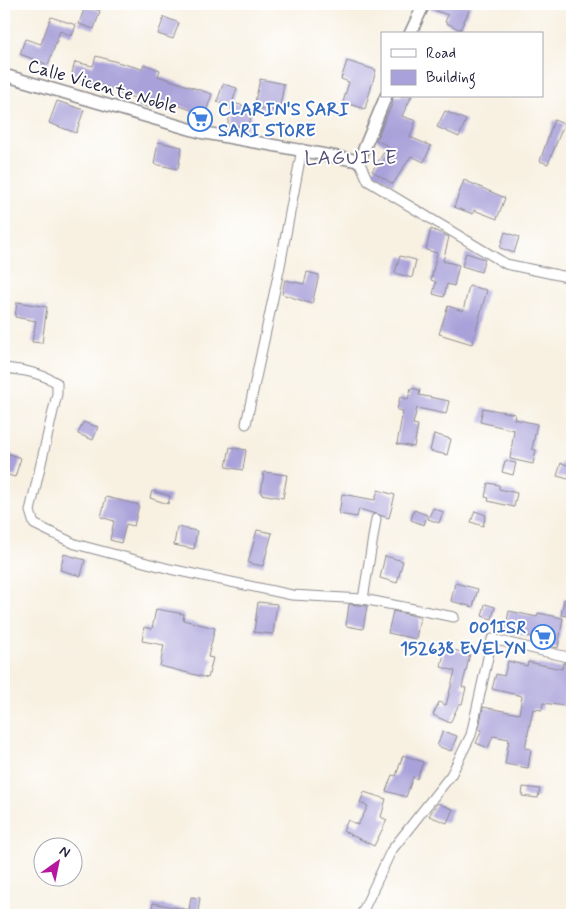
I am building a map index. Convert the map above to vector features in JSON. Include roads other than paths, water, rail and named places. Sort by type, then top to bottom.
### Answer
[{"type":"street","points":[[411,32],[424,4]]},
{"type":"street","name":"Calle Vicente Noble","points":[[4,75],[200,132],[359,161]]},
{"type":"street","points":[[385,98],[359,161],[368,180],[506,264],[572,278]]},
{"type":"street","points":[[246,424],[280,266],[302,150]]},
{"type":"street","points":[[4,368],[23,370],[47,377],[58,384],[58,394],[30,511],[34,524],[75,544],[170,569],[292,595],[363,599],[454,616]]},
{"type":"street","points":[[363,599],[376,519]]},
{"type":"street","points":[[362,915],[391,851],[450,776],[471,735],[492,639],[572,658]]},
{"type":"place","name":"CLARIN'S SARI SARI STORE","points":[[200,119]]},
{"type":"place","name":"001ISR 152638 EVELYN","points":[[543,637]]},
{"type":"district","name":"LAGUILE","points":[[351,157]]}]
